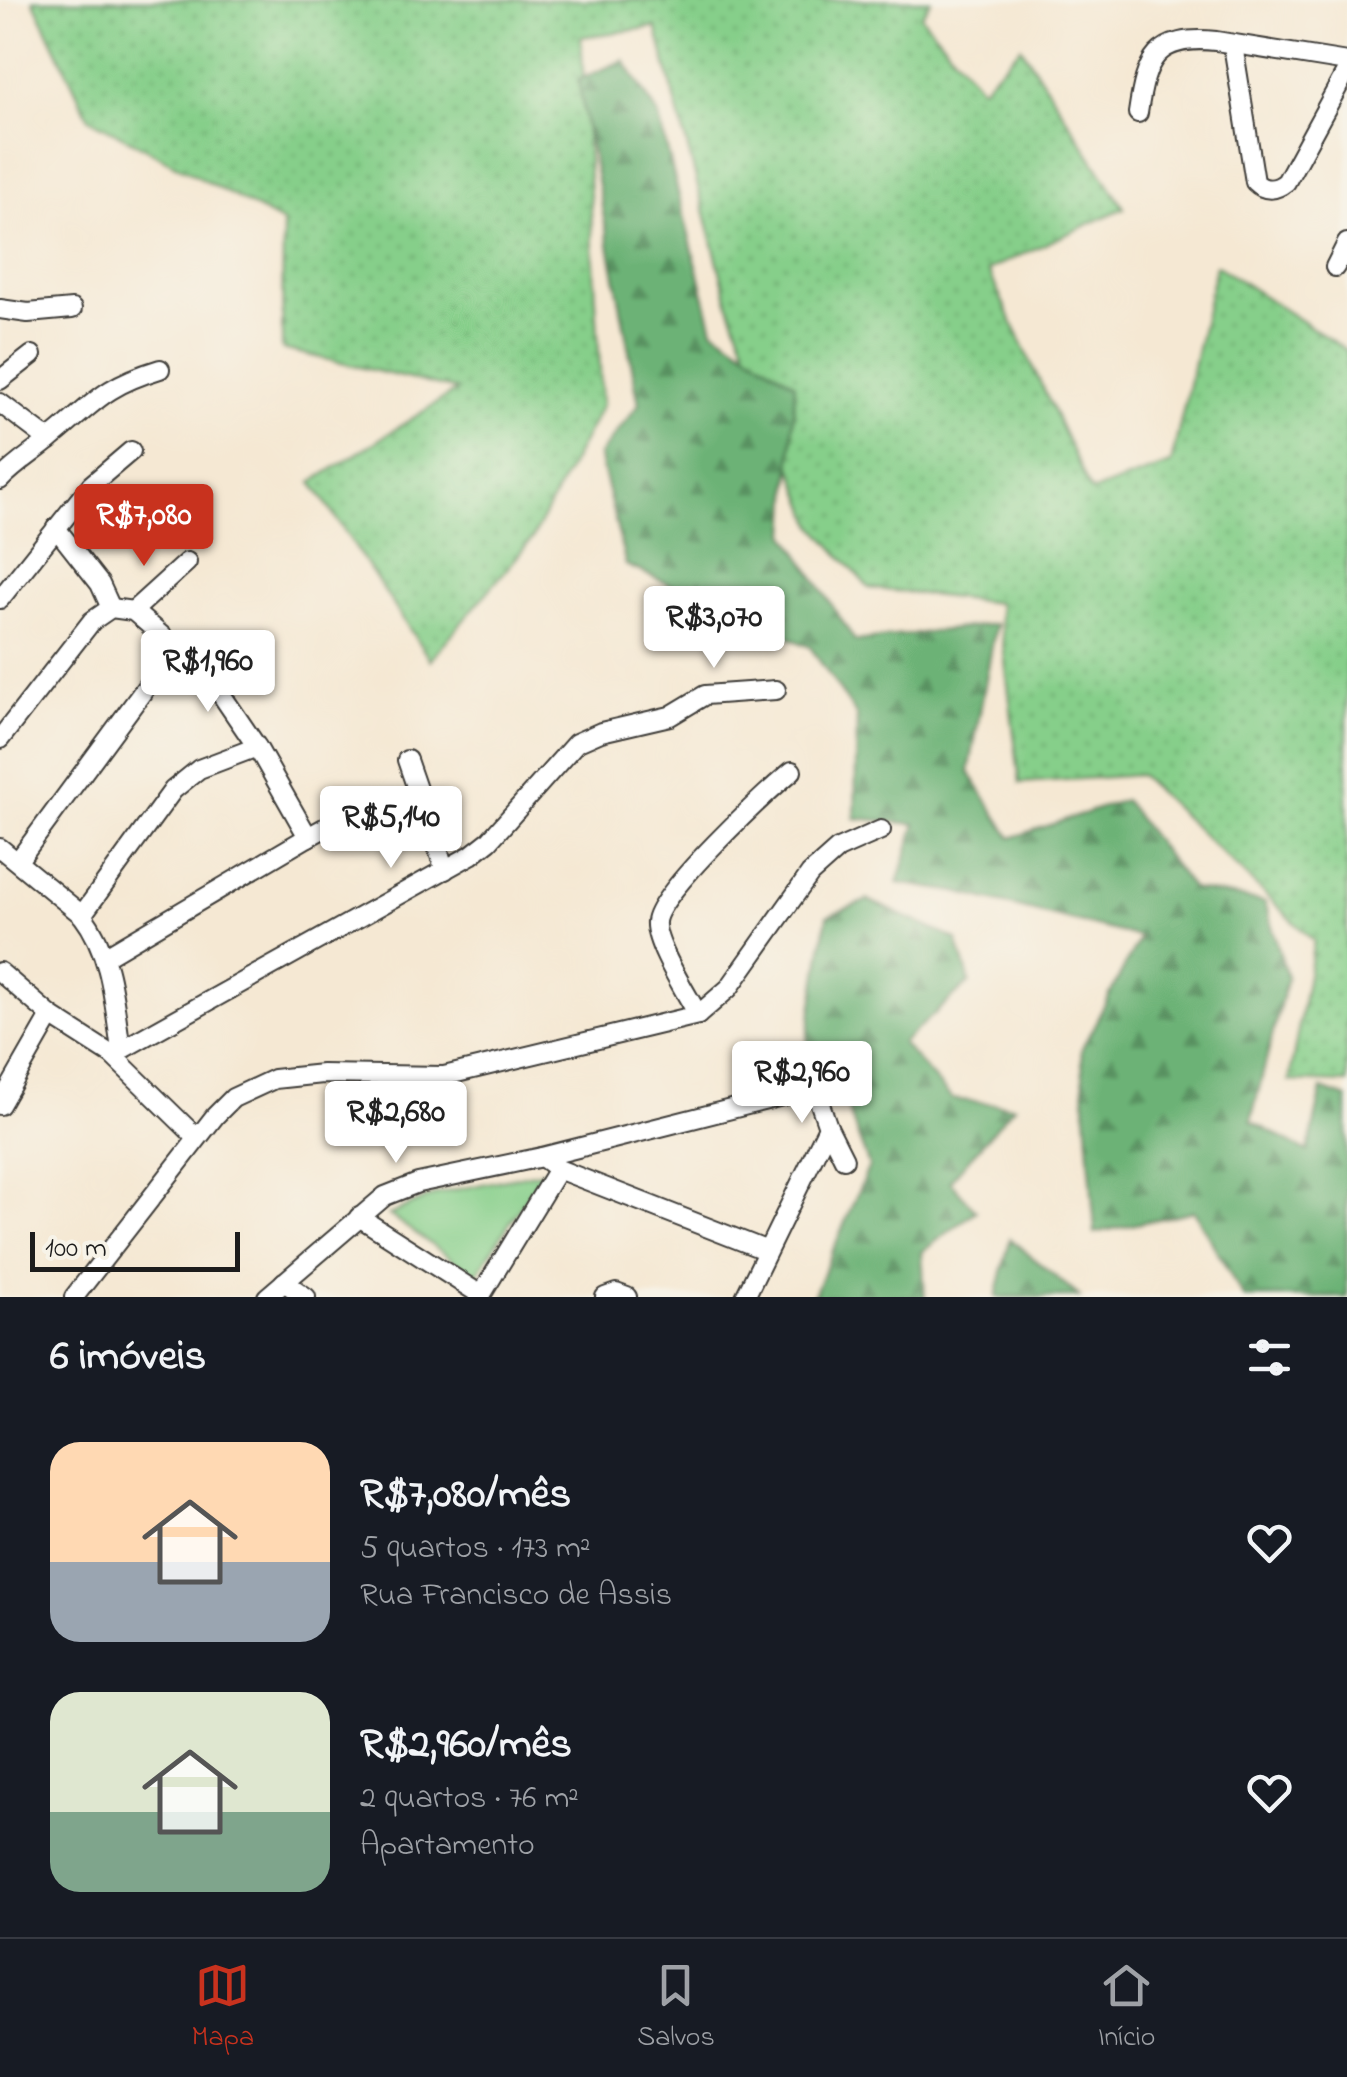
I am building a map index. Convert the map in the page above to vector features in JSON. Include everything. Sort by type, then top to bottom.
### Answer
[{"type":"street","points":[[1138,113],[1148,63],[1158,51],[1194,39],[1233,45],[1347,66],[1286,182],[1278,188],[1267,189],[1255,182],[1233,45]]},
{"type":"street","points":[[1335,268],[1347,243]]},
{"type":"street","points":[[0,310],[72,310]]},
{"type":"street","points":[[0,380],[32,355]]},
{"type":"street","points":[[0,480],[104,392],[125,380],[160,369]]},
{"type":"street","points":[[0,402],[49,440]]},
{"type":"street","points":[[0,599],[91,485],[131,452]]},
{"type":"street","points":[[56,528],[87,565],[111,608]]},
{"type":"street","points":[[132,611],[187,562]]},
{"type":"street","points":[[0,739],[92,621],[111,608],[132,611],[208,675],[256,747],[308,837]]},
{"type":"street","points":[[18,861],[174,648]]},
{"type":"street","points":[[117,1053],[445,870],[489,840],[576,743],[601,732],[670,716],[706,695],[776,690]]},
{"type":"street","points":[[82,915],[172,790],[199,769],[256,747]]},
{"type":"street","points":[[407,760],[445,870]]},
{"type":"street","points":[[698,1014],[657,931],[659,910],[726,833],[792,771]]},
{"type":"street","points":[[106,956],[355,810]]},
{"type":"street","points":[[74,1297],[197,1138],[234,1098],[274,1079],[322,1074],[444,1076],[698,1014],[730,988],[810,874],[838,849],[881,830]]},
{"type":"street","points":[[0,848],[82,915],[95,931],[106,956],[117,1053]]},
{"type":"street","points":[[0,972],[52,1016],[117,1053],[197,1138]]},
{"type":"street","points":[[2,1096],[52,1016]]},
{"type":"street","points":[[267,1297],[385,1196],[418,1184],[542,1157],[812,1080],[844,1159]]},
{"type":"street","points":[[744,1297],[828,1127]]},
{"type":"street","points":[[542,1157],[558,1169],[765,1250]]},
{"type":"street","points":[[359,1217],[480,1296],[558,1169]]},
{"type":"street","points":[[284,1282],[306,1297]]},
{"type":"street","points":[[605,1297],[616,1293],[627,1297]]},
{"type":"green space","points":[[33,0],[931,0],[921,16],[981,88],[1021,47],[1124,208],[988,270],[1091,492],[1171,464],[1216,265],[1347,351],[1347,1083],[1289,1081],[1314,941],[1140,775],[1020,783],[998,603],[869,588],[814,526],[729,305],[656,27],[581,37],[602,405],[532,539],[430,660],[312,482],[457,390],[282,349],[283,223],[89,118]]},
{"type":"green space","points":[[624,60],[658,114],[713,329],[795,384],[787,535],[855,641],[996,624],[969,772],[1011,838],[1124,800],[1192,889],[1265,902],[1287,977],[1251,1121],[1308,1152],[1322,1089],[1347,1098],[1347,1297],[1243,1297],[1194,1211],[1095,1233],[1081,1050],[1140,937],[956,892],[898,883],[916,824],[855,818],[857,716],[810,647],[626,565],[599,455],[639,404],[578,80]]},
{"type":"green space","points":[[868,900],[957,940],[970,982],[902,1043],[952,1099],[1014,1106],[950,1181],[976,1211],[922,1252],[925,1297],[813,1297],[869,1166],[838,1082],[807,1041],[827,916]]},
{"type":"green space","points":[[543,1171],[476,1276],[389,1215],[436,1194]]},
{"type":"green space","points":[[1010,1239],[1080,1297],[996,1297]]}]
